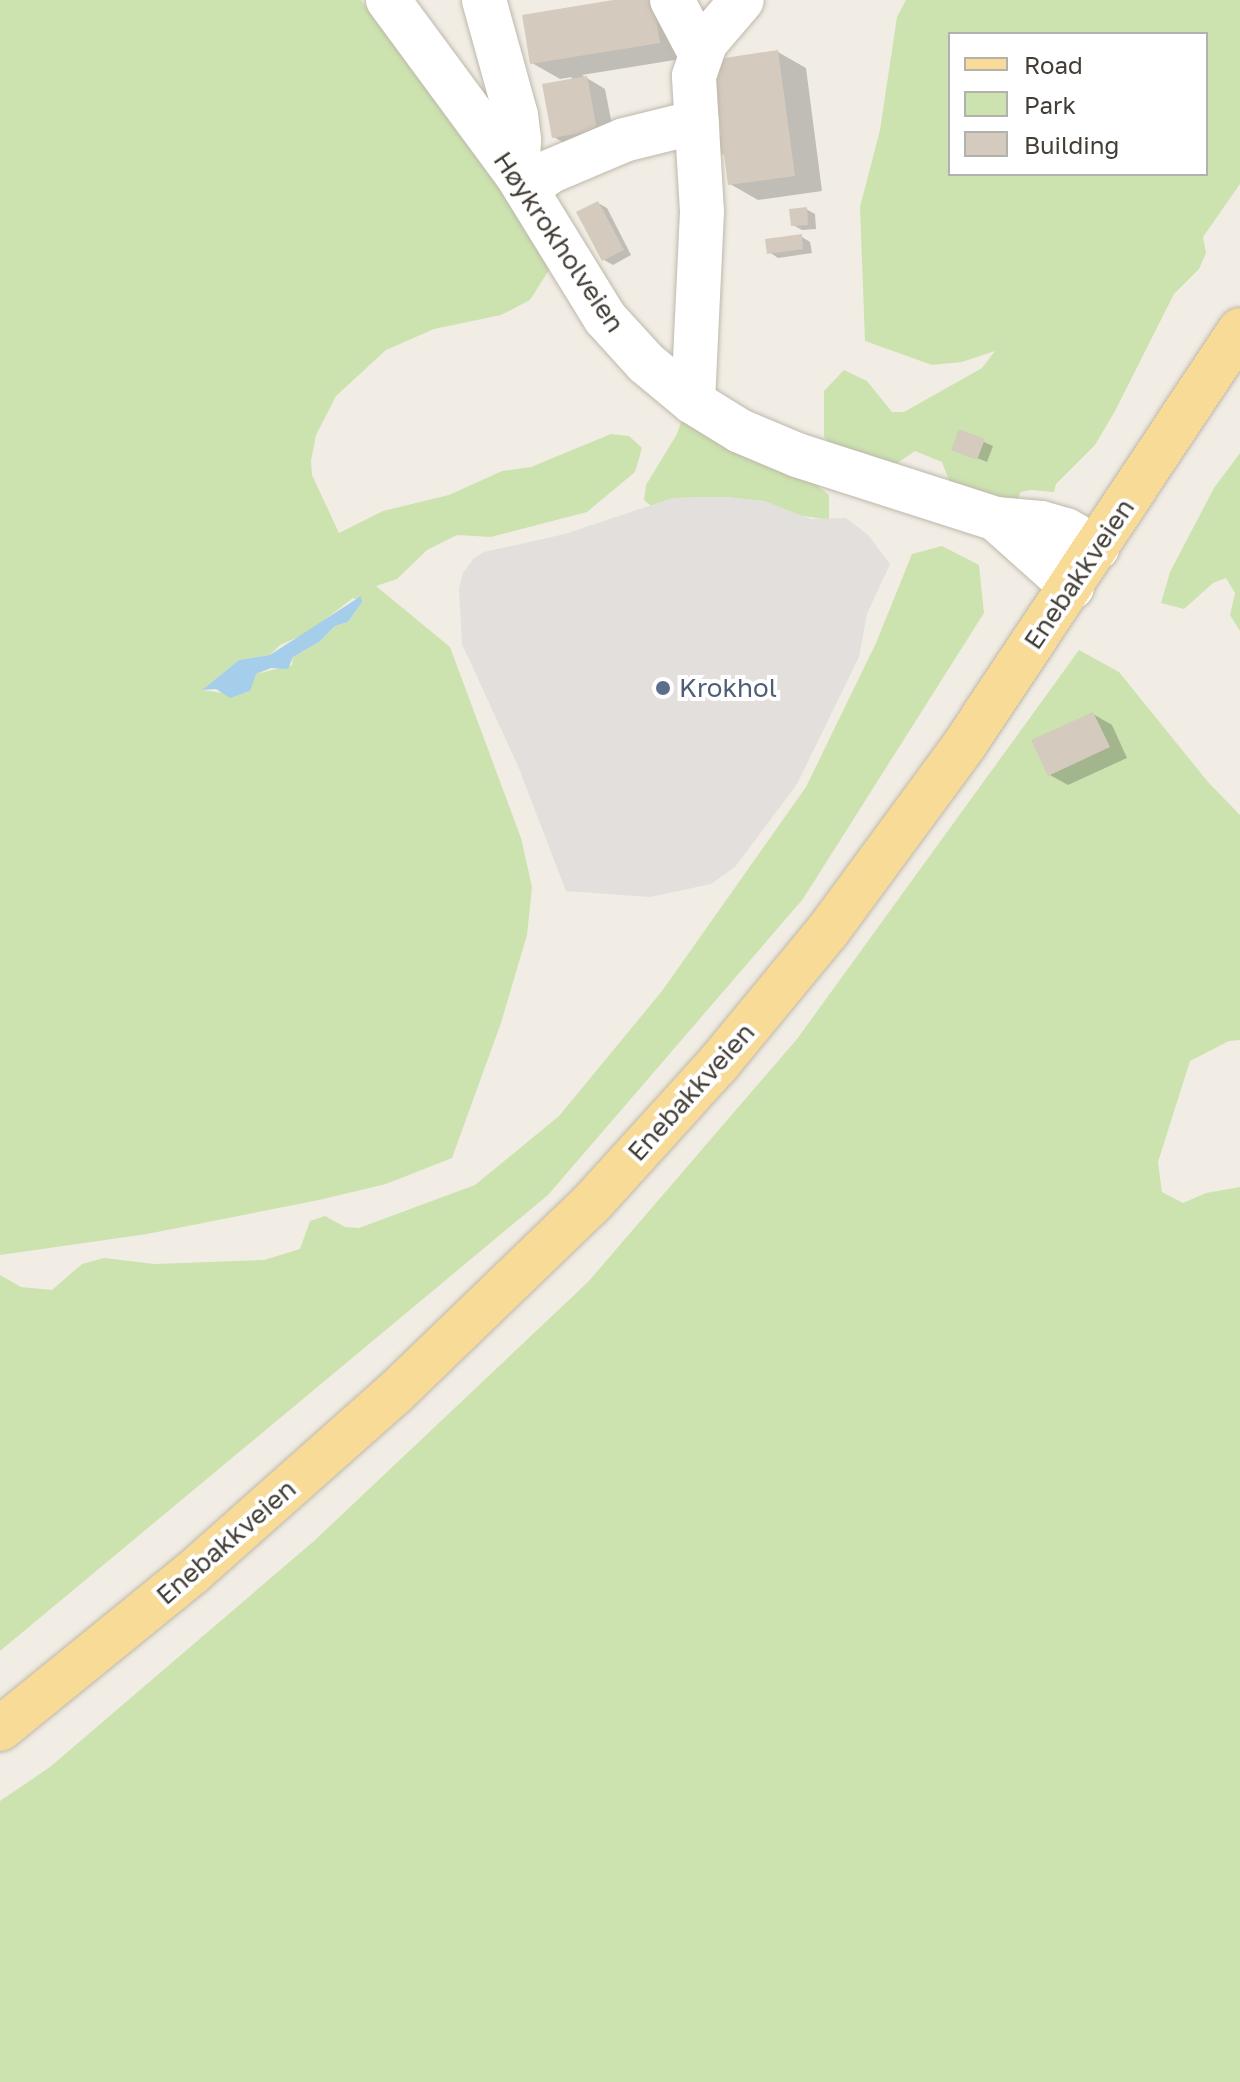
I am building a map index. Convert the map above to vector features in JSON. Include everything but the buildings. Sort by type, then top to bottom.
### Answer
[{"type":"main road","name":"Enebakkveien","points":[[0,1729],[192,1573],[507,1288],[591,1204],[718,1064],[827,932],[965,744],[1240,330]]},
{"type":"street","name":"Høykrokholveien","points":[[388,0],[522,182],[605,318],[646,363],[693,402],[740,431],[797,455],[996,519],[1041,523],[1066,530],[1097,548]]},
{"type":"street","points":[[484,0],[516,115],[522,182],[624,140],[697,122]]},
{"type":"street","points":[[672,0],[700,53]]},
{"type":"street","points":[[693,402],[702,212],[694,76],[700,53],[716,27],[742,0]]},
{"type":"street","name":"Høykrokholveien","points":[[996,519],[1072,587]]},
{"type":"green space","points":[[0,0],[361,0],[548,254],[549,270],[530,300],[501,315],[434,329],[386,350],[336,396],[316,435],[311,461],[312,475],[339,533],[383,511],[449,495],[502,471],[531,467],[611,434],[629,436],[642,448],[635,472],[587,512],[491,537],[457,535],[427,550],[397,579],[376,586],[450,647],[521,838],[532,887],[527,935],[501,1023],[452,1158],[386,1184],[319,1200],[147,1234],[0,1255]],"holes":[[[353,598],[362,602],[348,622],[335,626],[319,642],[293,657],[292,665],[256,674],[248,692],[237,695],[202,690],[239,660],[270,655],[280,645],[307,633]]]},
{"type":"green space","points":[[906,0],[1240,0],[1240,184],[1203,237],[1206,253],[1199,269],[1174,294],[1095,445],[1056,484],[1054,492],[1021,492],[1017,500],[951,486],[942,462],[915,451],[887,470],[840,453],[824,437],[824,391],[844,370],[867,381],[892,412],[904,412],[982,368],[995,351],[962,362],[932,365],[865,341],[860,207],[880,130],[897,17]]},
{"type":"green space","points":[[685,411],[813,482],[829,495],[829,520],[797,515],[764,501],[724,497],[673,498],[651,506],[644,500],[646,485],[677,434]]},
{"type":"green space","points":[[1240,453],[1240,631],[1230,615],[1235,593],[1226,578],[1213,583],[1184,609],[1161,603],[1170,572],[1214,488]]},
{"type":"green space","points":[[942,546],[979,565],[984,613],[803,899],[548,1195],[0,1651],[0,1275],[21,1287],[52,1290],[82,1264],[104,1258],[155,1264],[264,1260],[300,1249],[310,1221],[325,1216],[345,1227],[359,1228],[475,1185],[559,1116],[662,991],[806,787],[876,643],[912,554]]},
{"type":"green space","points":[[1079,650],[1119,672],[1208,782],[1240,815],[1240,1040],[1229,1041],[1190,1061],[1158,1162],[1162,1192],[1183,1203],[1206,1193],[1240,1187],[1240,2082],[0,2082],[0,1801],[50,1767],[314,1541],[588,1282],[797,1039]]},
{"type":"shaded area","name":"Krokhol","points":[[724,497],[764,501],[811,519],[846,518],[868,535],[890,564],[867,614],[859,657],[797,784],[735,867],[711,884],[650,897],[566,891],[518,766],[462,644],[459,588],[463,573],[474,558],[484,552],[565,534],[673,498]]},
{"type":"water","points":[[361,596],[362,602],[348,622],[335,626],[319,642],[293,657],[288,669],[271,668],[256,674],[250,691],[230,698],[216,689],[202,690],[239,660],[270,655]]},
{"type":"place","name":"Krokhol","points":[[663,688]]}]
